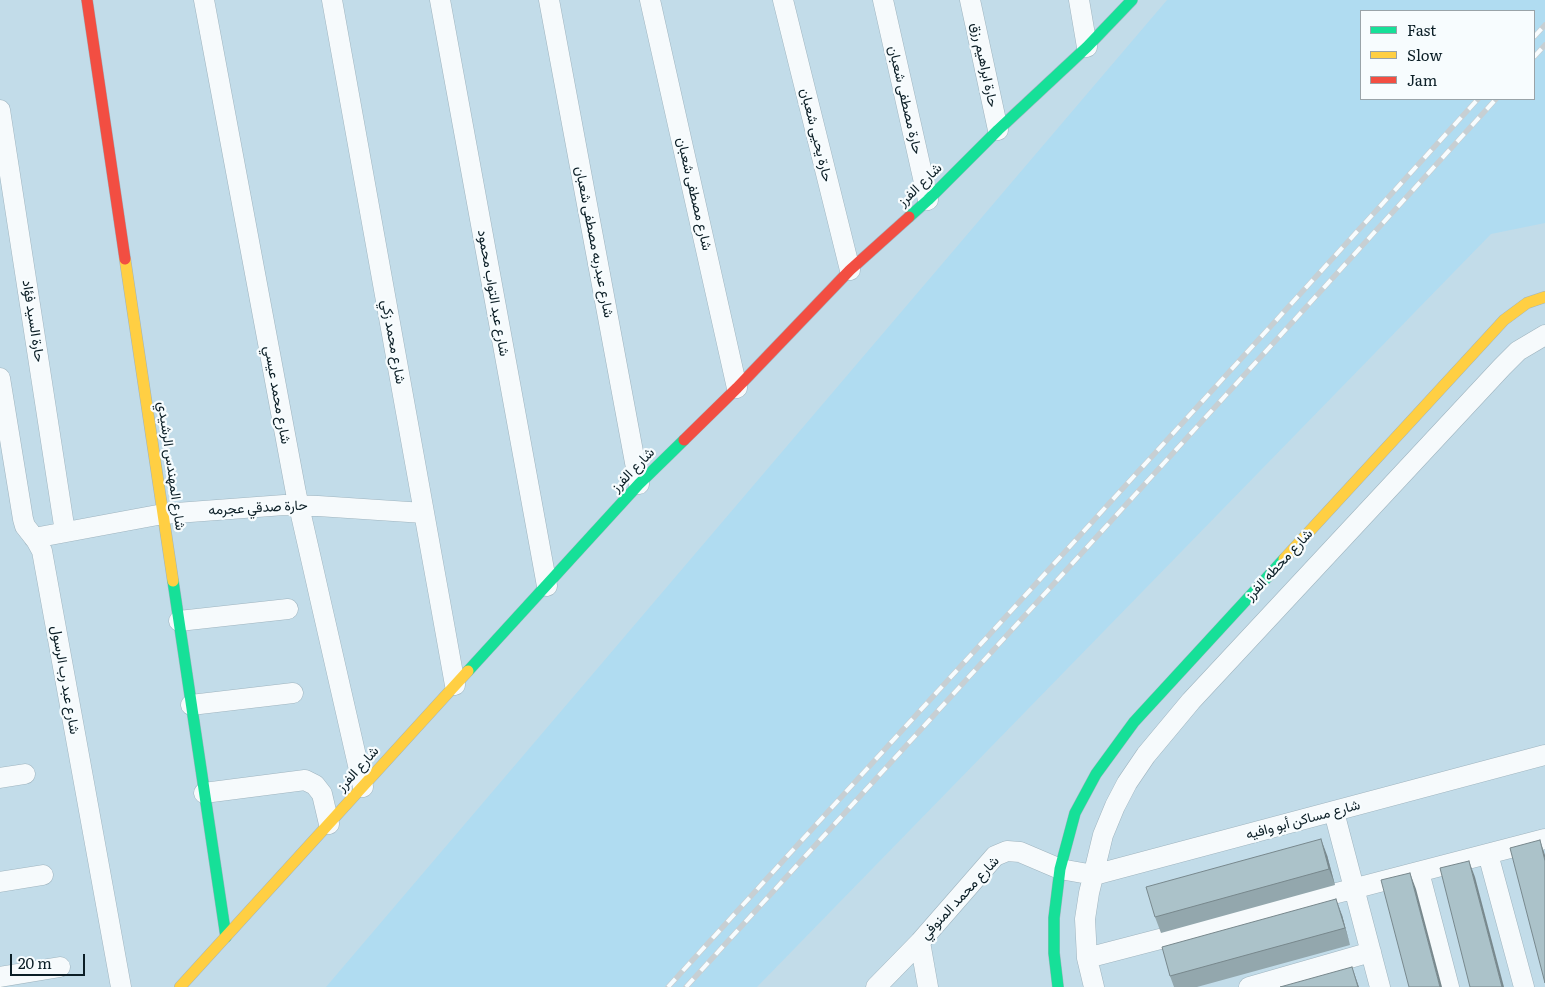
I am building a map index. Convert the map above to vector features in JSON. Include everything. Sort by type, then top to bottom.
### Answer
[{"type":"street","name":"شارع المهندس الرشيدي","points":[[87,0],[226,937]]},
{"type":"street","name":"شارع محمد عيسي","points":[[204,0],[298,505],[363,787]]},
{"type":"street","name":"شارع محمد زكي","points":[[332,0],[455,685]]},
{"type":"street","name":"شارع عبد التواب محمود","points":[[440,0],[547,586]]},
{"type":"street","name":"شارع عبدربه مصطفى شعبان","points":[[549,0],[639,484]]},
{"type":"street","name":"شارع مصطفى شعبان","points":[[650,0],[737,388]]},
{"type":"street","name":"حارة يحيى شعبان","points":[[783,0],[850,270]]},
{"type":"street","name":"حارة مصطفى شعبان","points":[[883,0],[928,200]]},
{"type":"street","name":"حارة ابراهيم رزق","points":[[970,0],[998,130]]},
{"type":"street","points":[[1079,0],[1087,47]]},
{"type":"street","name":"شارع الفرز","points":[[180,987],[639,484],[737,388],[850,270],[928,200],[998,130],[1087,47],[1132,0]]},
{"type":"street","name":"حارة السيد فؤاد","points":[[0,110],[65,532]]},
{"type":"street","name":"شارع محطه الفرز","points":[[1058,987],[1054,953],[1054,918],[1060,868],[1075,813],[1096,774],[1134,722],[1504,320],[1527,303],[1545,297]]},
{"type":"street","name":"شارع محطه الفرز","points":[[1094,987],[1087,958],[1085,919],[1088,893],[1103,835],[1115,806],[1127,783],[1146,755],[1191,701],[1502,366],[1518,351],[1545,335]]},
{"type":"street","name":"شارع عبد رب الرسول","points":[[0,378],[23,519],[25,526],[42,551],[121,987]]},
{"type":"street","name":"حارة صدقي عجرمه","points":[[34,538],[163,514],[298,505],[424,513]]},
{"type":"street","points":[[1292,550],[1314,569]]},
{"type":"street","points":[[179,621],[288,609]]},
{"type":"street","points":[[191,704],[293,693]]},
{"type":"street","name":"شارع مساكن أبو وافيه","points":[[1060,868],[1094,874],[1545,755]]},
{"type":"street","points":[[0,778],[25,774]]},
{"type":"street","points":[[204,794],[304,780],[315,785],[322,794],[329,824]]},
{"type":"street","points":[[1334,812],[1380,987]]},
{"type":"street","points":[[1087,958],[1545,839]]},
{"type":"street","name":"شارع محمد المنوفي","points":[[876,987],[920,942],[995,856],[1006,851],[1020,852],[1060,868]]},
{"type":"street","points":[[1488,854],[1524,987]]},
{"type":"street","points":[[1419,872],[1449,987]]},
{"type":"street","points":[[0,882],[43,875]]},
{"type":"street","points":[[920,942],[928,987]]},
{"type":"street","points":[[1249,987],[1371,952]]},
{"type":"street","points":[[0,977],[60,967]]},
{"type":"shaded area","points":[[1167,0],[1545,0],[1545,223],[1491,234],[757,987],[326,987]]},
{"type":"building","points":[[1321,839],[1329,869],[1155,917],[1146,887]]},
{"type":"building","points":[[1540,840],[1545,861],[1545,983],[1510,848]]},
{"type":"building","points":[[1469,861],[1502,987],[1470,987],[1440,868]]},
{"type":"building","points":[[1410,873],[1440,987],[1409,987],[1381,880]]},
{"type":"building","points":[[1336,899],[1345,928],[1170,976],[1162,947]]},
{"type":"building","points":[[1352,967],[1358,987],[1280,987]]},
{"type":"railway","points":[[1535,36],[1545,25]]},
{"type":"railway","points":[[1535,56],[1545,45]]},
{"type":"railway","points":[[668,987],[1477,100]]},
{"type":"railway","points":[[686,987],[1495,100]]},
{"type":"traffic: fast","points":[[909,217],[1087,47],[1132,0]]},
{"type":"traffic: fast","points":[[468,671],[639,484],[684,440]]},
{"type":"traffic: fast","points":[[1058,987],[1054,953],[1054,918],[1060,869],[1075,813],[1096,774],[1134,722],[1284,559]]},
{"type":"traffic: fast","points":[[173,581],[226,937]]},
{"type":"traffic: slow","points":[[125,259],[173,581]]},
{"type":"traffic: slow","points":[[1284,559],[1504,320],[1527,303],[1545,297]]},
{"type":"traffic: slow","points":[[180,987],[468,671]]},
{"type":"traffic: jam","points":[[87,0],[125,259]]},
{"type":"traffic: jam","points":[[684,440],[737,388],[850,270],[909,217]]}]
